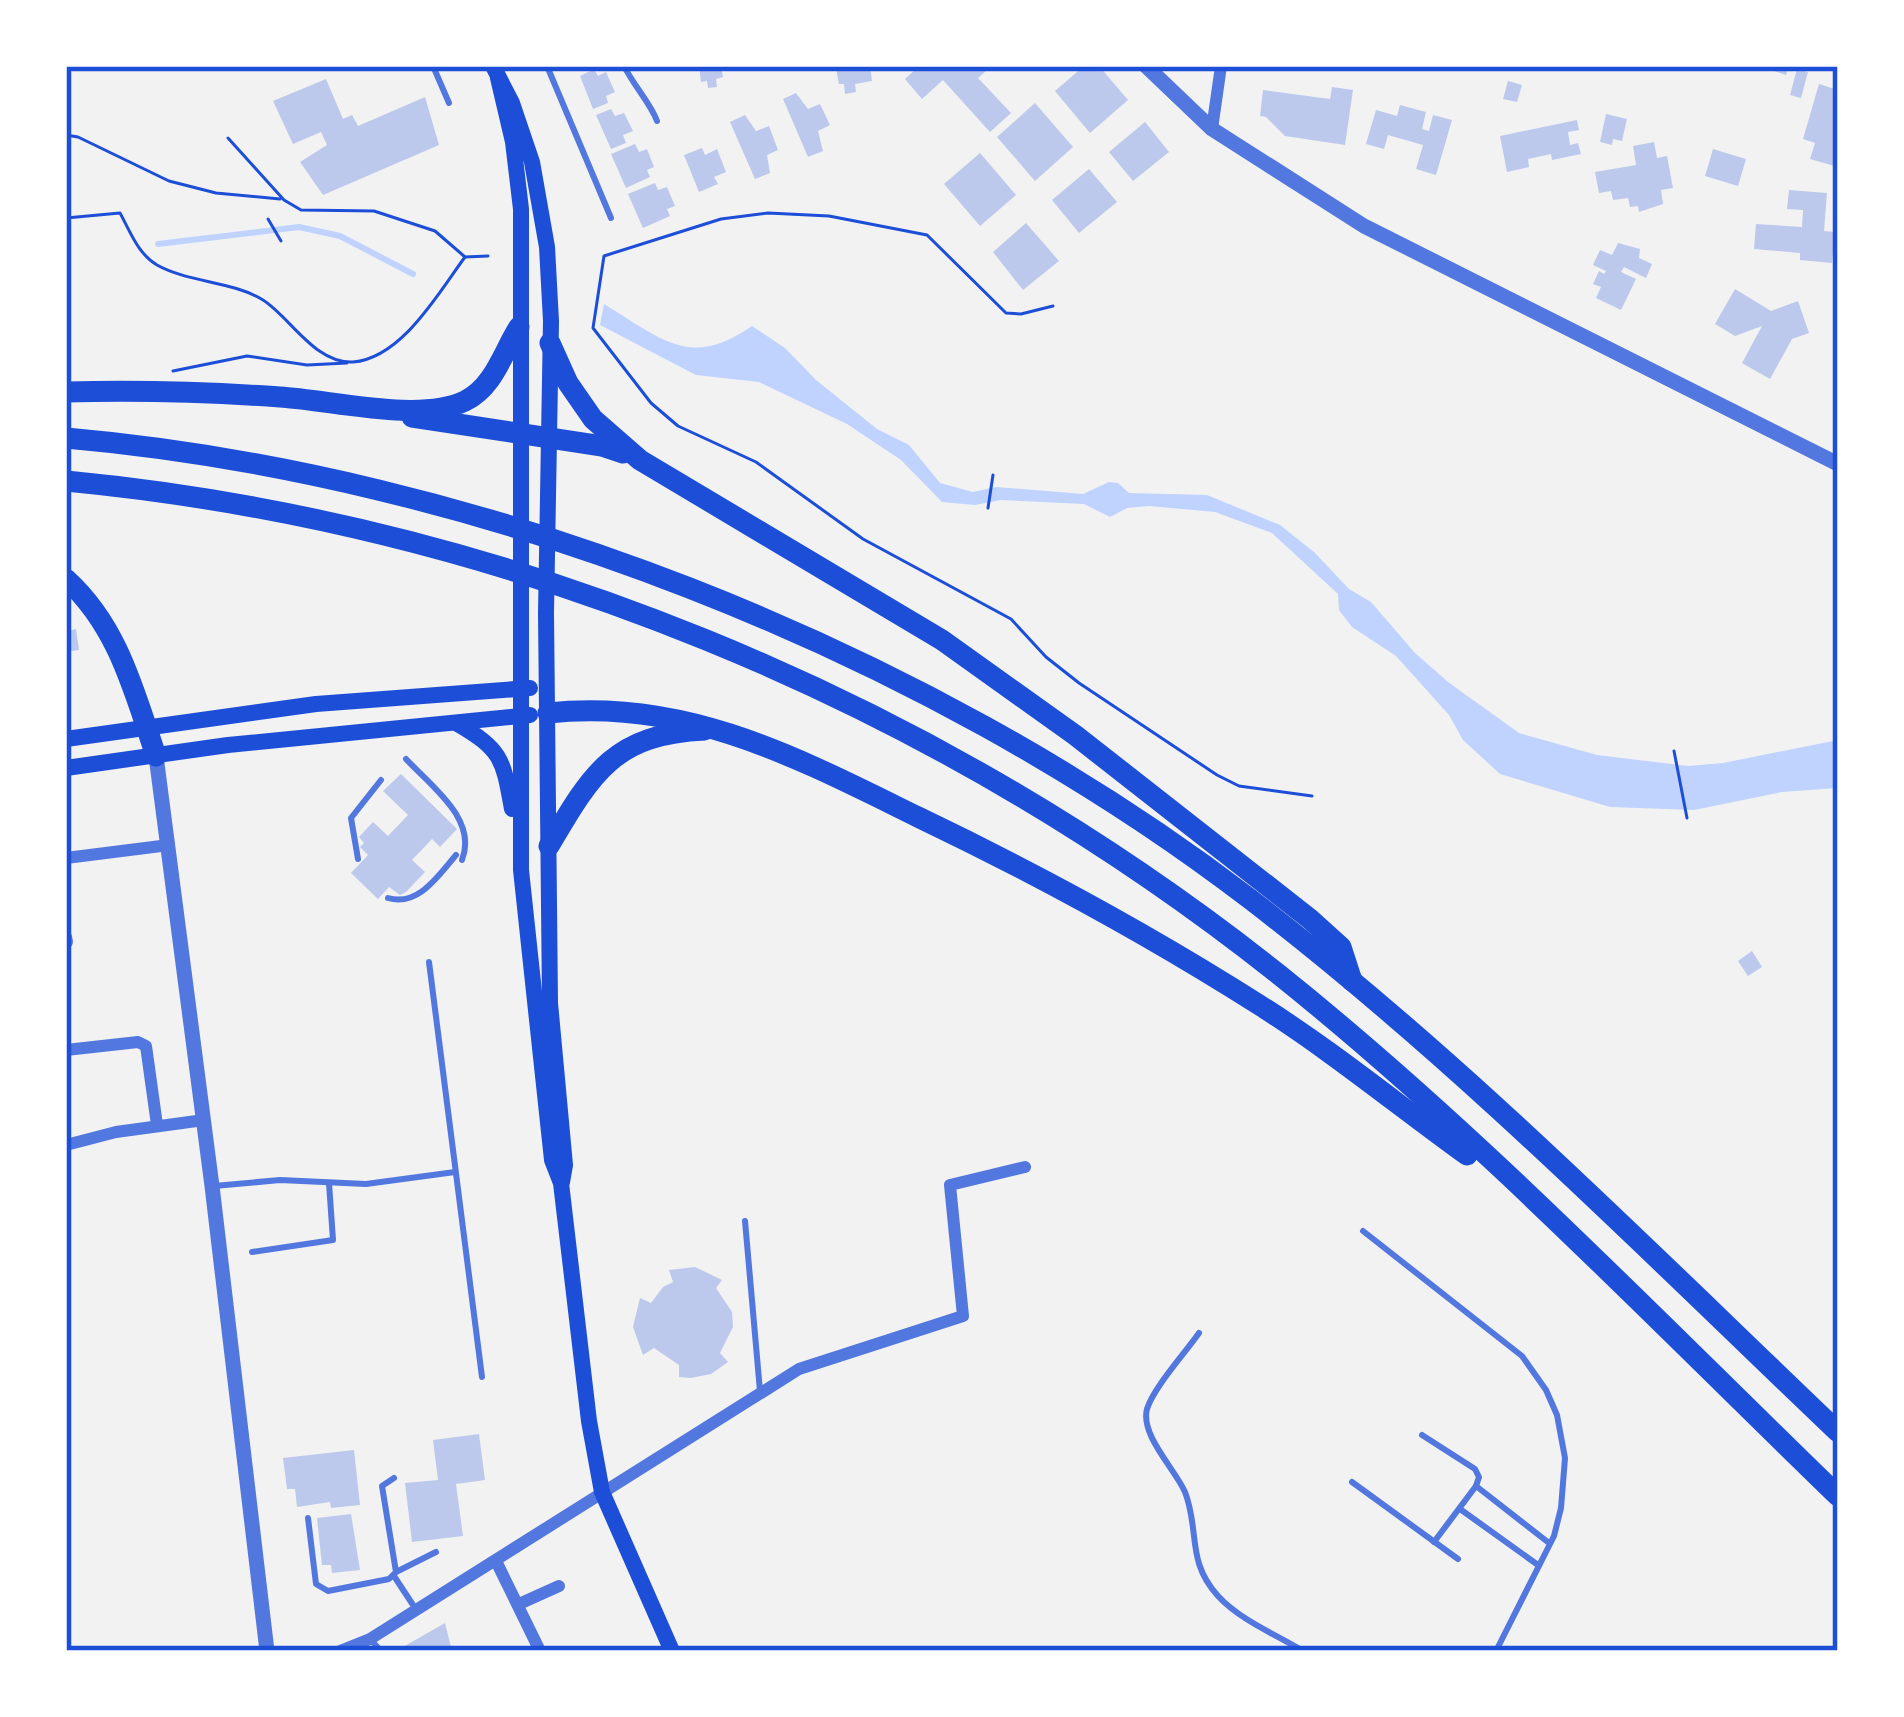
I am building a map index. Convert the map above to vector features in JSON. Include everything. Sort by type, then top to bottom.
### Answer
[{"type":"highway","points":[[351,405],[416,408],[462,402],[493,375],[519,323]]},
{"type":"highway","points":[[551,332],[568,382],[593,419],[640,460],[924,629],[1075,735],[1323,930],[1346,955],[1352,981]]},
{"type":"highway","points":[[66,392],[283,397],[351,405],[602,446],[640,460]]},
{"type":"highway","points":[[66,438],[171,450],[446,508],[549,539],[781,627],[938,703],[1111,803],[1247,897],[1352,981],[1475,1087],[1838,1432]]},
{"type":"highway","points":[[66,481],[204,499],[377,532],[537,578],[816,686],[1022,797],[1194,910],[1370,1050],[1838,1496]]},
{"type":"highway","points":[[66,579],[115,638],[156,756]]},
{"type":"highway","points":[[548,713],[624,710],[724,730],[861,788],[1003,860],[1263,1007],[1484,1167],[1562,1230]]},
{"type":"highway","points":[[549,845],[592,776],[608,760],[649,738],[724,730]]},
{"type":"main road","points":[[495,72],[512,103],[532,162],[547,247],[551,332],[546,613],[550,1004],[565,1165],[561,1183]]},
{"type":"main road","points":[[495,72],[518,171],[522,248],[520,832],[536,1032],[602,1492],[671,1651]]},
{"type":"main road","points":[[66,739],[316,704],[522,687],[547,689]]},
{"type":"main road","points":[[66,768],[228,745],[548,713]]},
{"type":"main road","points":[[456,723],[488,745],[506,768],[513,817],[520,832]]},
{"type":"street","points":[[1146,66],[1212,129],[1364,226],[1838,464]]},
{"type":"street","points":[[1212,129],[1221,66]]},
{"type":"street","points":[[156,756],[267,1651]]},
{"type":"street","points":[[66,859],[169,844]]},
{"type":"street","points":[[66,1050],[138,1042],[146,1046],[157,1125]]},
{"type":"street","points":[[66,1145],[204,1120]]},
{"type":"street","points":[[340,1651],[370,1640],[799,1370],[963,1316],[950,1185],[1025,1167]]},
{"type":"street","points":[[496,1561],[540,1651]]},
{"type":"street","points":[[519,1604],[559,1586]]},
{"type":"lane","points":[[433,66],[449,103]]},
{"type":"lane","points":[[547,66],[611,218]]},
{"type":"lane","points":[[624,66],[639,98],[651,107],[657,121]]},
{"type":"lane","points":[[388,898],[414,897],[431,884],[459,858],[467,836],[460,818],[406,759]]},
{"type":"lane","points":[[358,859],[351,818],[381,780]]},
{"type":"lane","points":[[429,962],[482,1378]]},
{"type":"lane","points":[[212,1186],[280,1180],[366,1184],[455,1172]]},
{"type":"lane","points":[[251,1252],[333,1240],[328,1183]]},
{"type":"lane","points":[[745,1221],[760,1394]]},
{"type":"lane","points":[[1364,1231],[1522,1356],[1546,1390],[1556,1415],[1565,1458],[1562,1508],[1550,1544],[1496,1651]]},
{"type":"lane","points":[[1199,1333],[1148,1407],[1147,1424],[1184,1490],[1196,1562],[1209,1585],[1232,1609],[1303,1651]]},
{"type":"lane","points":[[1422,1435],[1475,1469],[1479,1477],[1434,1542]]},
{"type":"lane","points":[[394,1478],[382,1486],[395,1574],[417,1610]]},
{"type":"lane","points":[[1352,1482],[1458,1559]]},
{"type":"lane","points":[[1476,1486],[1550,1544]]},
{"type":"lane","points":[[1460,1509],[1538,1565]]},
{"type":"lane","points":[[308,1518],[320,1587],[328,1591],[395,1574],[436,1552]]},
{"type":"lane","points":[[370,1640],[381,1651]]},
{"type":"path","points":[[66,135],[169,181],[216,193],[284,200]]},
{"type":"path","points":[[228,138],[284,200],[301,210],[374,211],[435,231],[465,257],[488,256]]},
{"type":"path","points":[[66,218],[120,213],[141,252],[158,266],[262,298],[316,347],[339,361],[354,362]]},
{"type":"path","points":[[1052,306],[1006,313],[927,235],[829,216],[767,213],[721,219],[604,256],[593,328],[651,403],[678,426],[756,462],[863,539],[1011,619],[1046,657],[1079,683],[1216,775],[1239,786],[1312,796]]},
{"type":"path","points":[[268,218],[281,242]]},
{"type":"path","points":[[169,371],[247,356],[307,365],[354,362],[389,347],[465,257]]},
{"type":"path","points":[[988,508],[993,475]]},
{"type":"path","points":[[1674,751],[1687,818]]},
{"type":"water","points":[[604,304],[659,338],[693,347],[730,339],[752,326],[785,348],[877,429],[909,445],[940,483],[973,492],[996,487],[1083,494],[1109,482],[1118,483],[1129,493],[1207,495],[1280,525],[1349,589],[1371,602],[1415,653],[1448,682],[1519,733],[1597,755],[1688,766],[1838,740],[1838,788],[1782,792],[1694,810],[1610,807],[1500,774],[1463,740],[1449,715],[1396,656],[1352,627],[1339,610],[1338,594],[1272,533],[1215,512],[1149,506],[1127,508],[1110,517],[1084,504],[942,502],[901,460],[847,424],[759,382],[696,375],[600,325]]},
{"type":"building","points":[[699,66],[721,66],[723,77],[716,79],[717,87],[708,88],[707,81],[701,82]]},
{"type":"building","points":[[870,66],[872,81],[855,84],[856,92],[845,94],[836,69]]},
{"type":"building","points":[[919,66],[984,66],[987,70],[978,78],[1011,113],[990,132],[943,80],[922,99],[905,79]]},
{"type":"building","points":[[1084,66],[1099,66],[1128,100],[1090,133],[1055,91]]},
{"type":"building","points":[[1760,66],[1789,66],[1786,75]]},
{"type":"building","points":[[594,69],[598,76],[606,72],[615,92],[606,96],[608,103],[593,109],[580,76]]},
{"type":"building","points":[[1797,69],[1808,72],[1801,98],[1790,95]]},
{"type":"building","points":[[326,79],[343,119],[352,115],[358,126],[425,97],[439,145],[323,195],[300,162],[327,145],[321,132],[293,144],[273,101]]},
{"type":"building","points":[[1508,81],[1522,85],[1517,102],[1503,99]]},
{"type":"building","points":[[1819,84],[1838,90],[1838,167],[1810,159],[1815,143],[1803,139]]},
{"type":"building","points":[[1332,87],[1353,90],[1345,145],[1285,136],[1260,116],[1263,90],[1330,99]]},
{"type":"building","points":[[796,93],[808,109],[820,104],[830,125],[818,131],[823,151],[808,157],[783,99]]},
{"type":"building","points":[[1035,103],[1073,147],[1035,181],[997,137]]},
{"type":"building","points":[[1400,105],[1426,112],[1422,129],[1429,131],[1433,115],[1452,120],[1436,175],[1416,169],[1423,145],[1388,135],[1384,149],[1366,144],[1376,110],[1397,116]]},
{"type":"building","points":[[611,109],[615,116],[624,113],[633,131],[623,135],[626,143],[611,149],[596,115]]},
{"type":"building","points":[[1606,114],[1627,119],[1622,141],[1613,139],[1612,145],[1600,142]]},
{"type":"building","points":[[745,115],[756,131],[769,126],[778,150],[767,155],[770,173],[755,179],[730,122]]},
{"type":"building","points":[[1577,120],[1579,130],[1568,132],[1570,145],[1578,143],[1581,154],[1528,159],[1529,167],[1507,172],[1500,136]]},
{"type":"building","points":[[1145,122],[1169,152],[1133,181],[1109,152]]},
{"type":"building","points":[[1654,142],[1657,158],[1667,156],[1673,188],[1661,190],[1663,204],[1639,212],[1638,206],[1630,207],[1628,198],[1613,200],[1611,191],[1599,193],[1595,172],[1636,165],[1633,146]]},
{"type":"building","points":[[635,144],[639,152],[647,149],[654,167],[647,170],[650,177],[626,188],[611,154]]},
{"type":"building","points":[[702,148],[705,155],[717,149],[726,172],[714,177],[718,184],[699,192],[684,155]]},
{"type":"building","points":[[1713,149],[1746,159],[1738,186],[1705,176]]},
{"type":"building","points":[[980,153],[1016,195],[980,226],[944,184]]},
{"type":"building","points":[[1089,169],[1117,202],[1079,233],[1052,200]]},
{"type":"building","points":[[655,183],[658,190],[667,187],[675,206],[667,209],[670,216],[643,228],[628,194]]},
{"type":"building","points":[[1789,190],[1827,193],[1824,231],[1835,232],[1832,263],[1800,260],[1800,253],[1754,249],[1756,224],[1802,227],[1803,210],[1787,209]]},
{"type":"building","points":[[1026,223],[1059,261],[1023,290],[993,252]]},
{"type":"building","points":[[1618,243],[1640,249],[1639,258],[1652,264],[1646,278],[1624,267],[1621,272],[1636,279],[1621,310],[1596,298],[1601,287],[1593,284],[1599,271],[1606,271],[1593,265],[1600,250],[1612,255]]},
{"type":"building","points":[[1735,289],[1771,311],[1798,301],[1809,333],[1792,339],[1770,379],[1742,363],[1762,326],[1735,336],[1715,324]]},
{"type":"building","points":[[76,629],[79,650],[66,652],[66,631]]},
{"type":"building","points":[[401,774],[457,829],[440,847],[432,839],[412,860],[425,872],[406,892],[400,895],[389,887],[378,899],[351,873],[368,855],[359,837],[373,822],[388,836],[408,815],[383,791]]},
{"type":"building","points":[[1752,951],[1762,967],[1748,976],[1738,961]]},
{"type":"building","points":[[695,1267],[722,1280],[716,1288],[732,1312],[733,1327],[720,1353],[728,1362],[711,1374],[679,1377],[679,1365],[654,1348],[643,1355],[633,1327],[640,1298],[651,1303],[673,1282],[669,1270]]},
{"type":"building","points":[[479,1434],[485,1480],[456,1484],[463,1536],[412,1542],[405,1483],[438,1480],[433,1440]]},
{"type":"building","points":[[354,1450],[360,1505],[331,1508],[330,1502],[297,1507],[295,1489],[287,1489],[283,1458]]},
{"type":"building","points":[[351,1514],[360,1570],[332,1573],[331,1565],[322,1565],[317,1518]]},
{"type":"building","points":[[445,1623],[452,1651],[404,1651],[403,1647]]},
{"type":"waterway","points":[[158,244],[299,227],[340,236],[413,274]]}]
